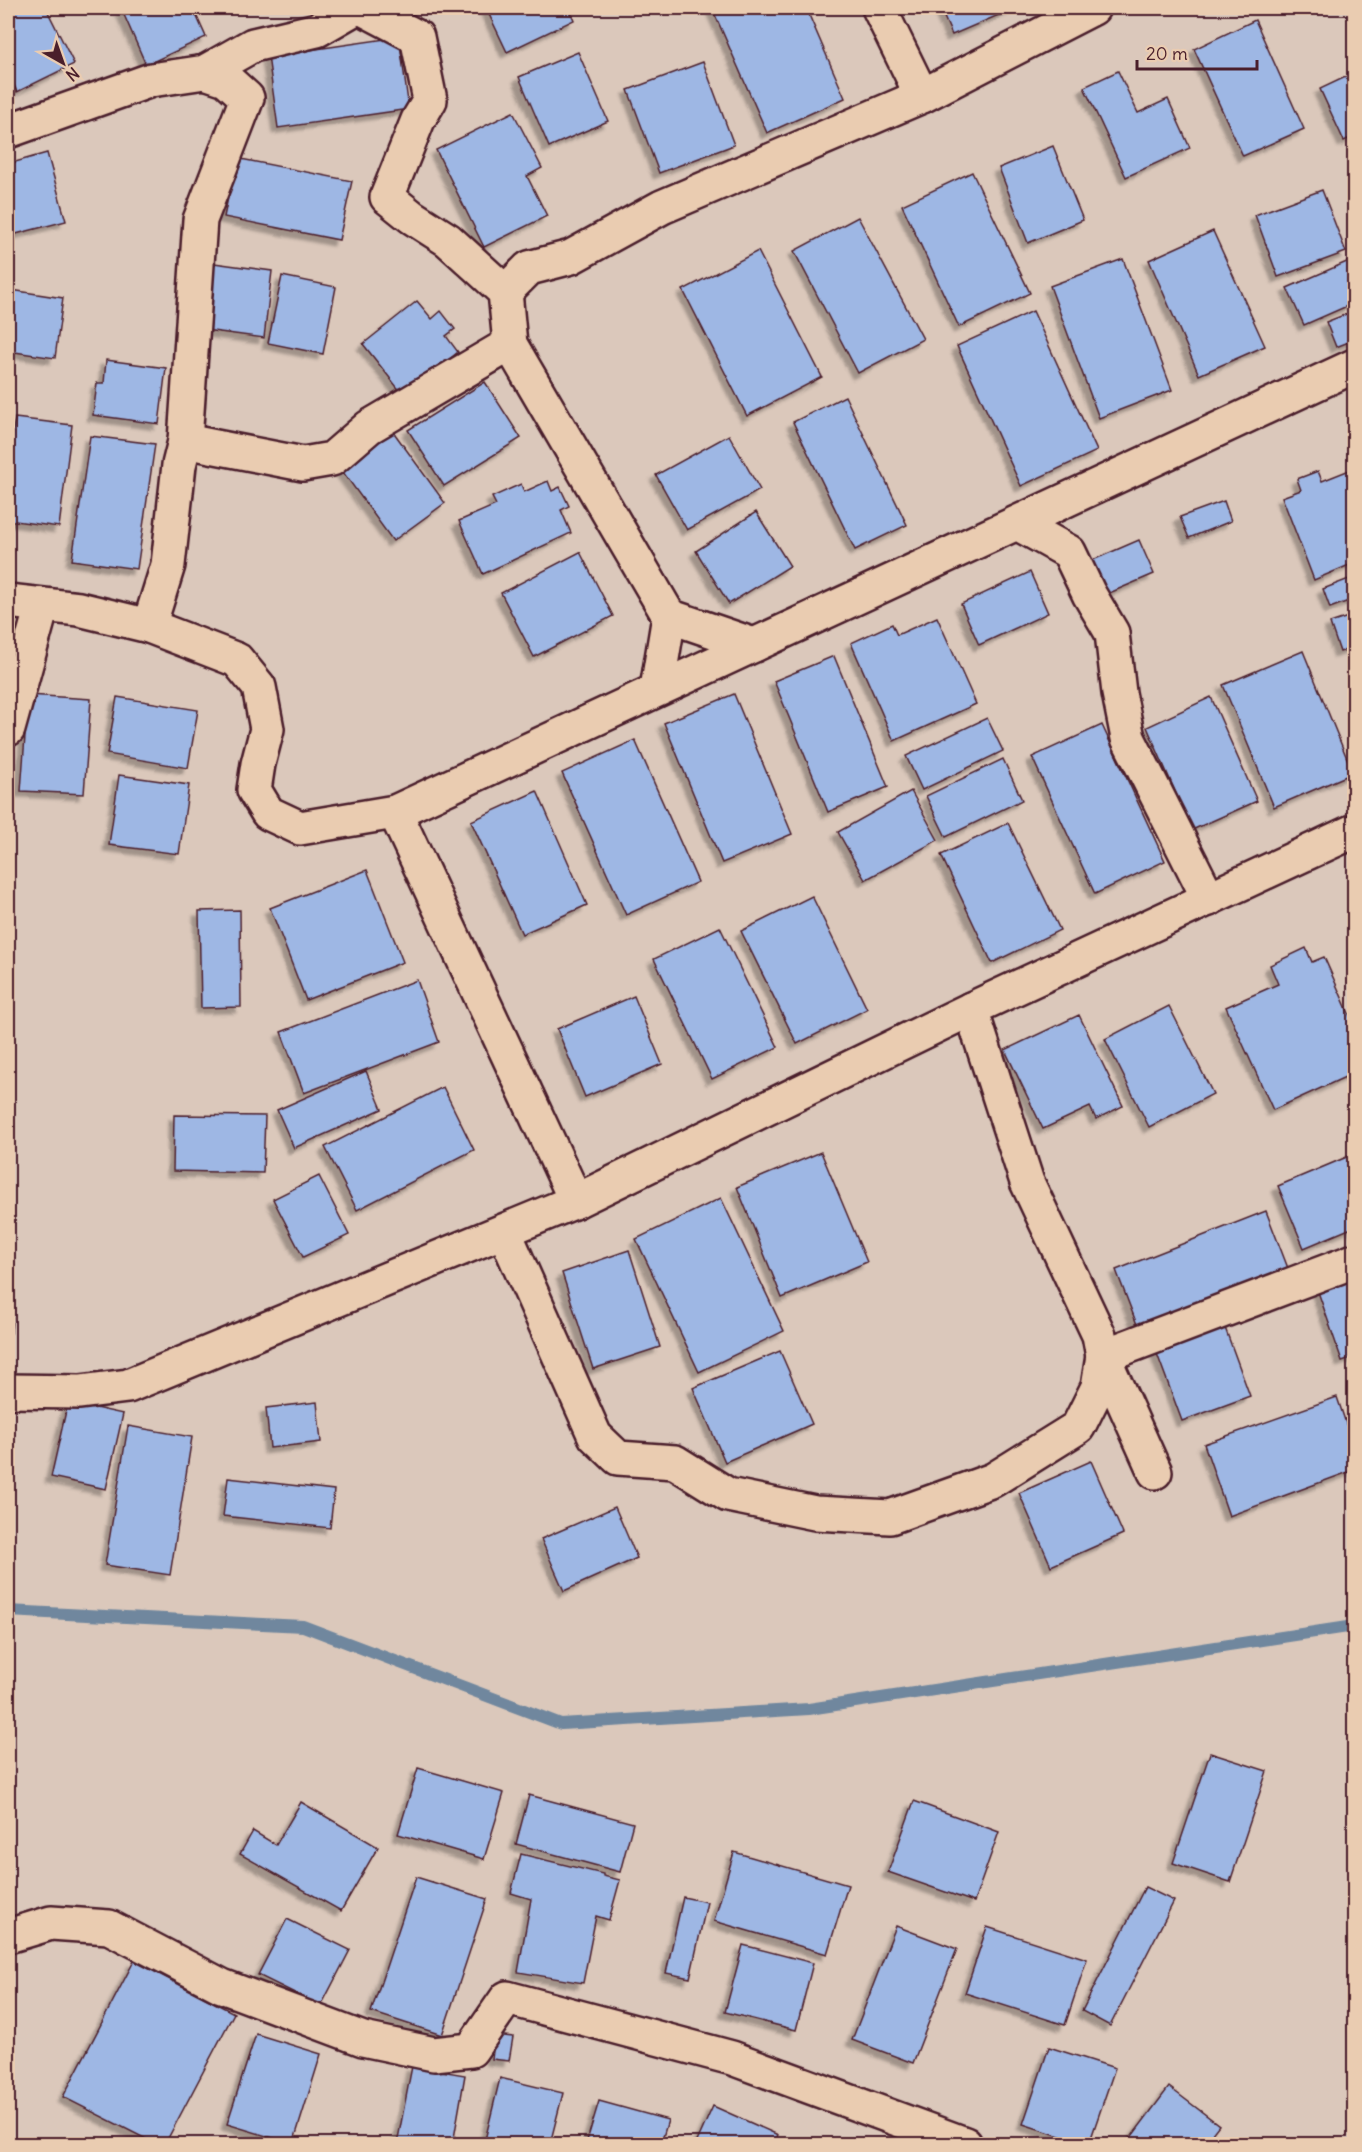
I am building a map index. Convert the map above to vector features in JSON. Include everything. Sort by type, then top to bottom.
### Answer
[{"type":"street","points":[[8,130],[151,80],[205,72],[253,45],[317,30],[356,8]]},
{"type":"street","points":[[362,8],[417,37],[430,100],[418,120],[387,197],[412,217],[448,240],[505,292],[510,344],[669,616],[657,689]]},
{"type":"street","points":[[879,8],[922,96]]},
{"type":"street","points":[[505,292],[529,268],[571,257],[662,207],[922,96],[1093,8]]},
{"type":"street","points":[[149,626],[168,565],[179,465],[185,441],[200,220],[247,98],[226,79],[205,72]]},
{"type":"street","points":[[185,441],[303,465],[332,459],[369,427],[510,344]]},
{"type":"street","points":[[8,601],[80,609],[149,626],[237,660],[259,687],[267,729],[254,790],[268,813],[300,828],[395,812],[1354,366]]},
{"type":"street","points":[[1017,523],[1069,552],[1089,594],[1112,633],[1119,693],[1128,738],[1209,899]]},
{"type":"street","points":[[8,729],[42,606]]},
{"type":"street","points":[[669,616],[754,645]]},
{"type":"street","points":[[395,812],[576,1202]]},
{"type":"street","points":[[8,1391],[80,1392],[128,1386],[576,1202],[971,1009],[1353,835]]},
{"type":"street","points":[[971,1009],[1027,1182],[1099,1335],[1103,1356],[1155,1472]]},
{"type":"street","points":[[504,1231],[595,1436],[618,1458],[675,1462],[728,1495],[815,1513],[890,1517],[993,1480],[1078,1427],[1098,1387],[1103,1356]]},
{"type":"street","points":[[1103,1356],[1354,1261]]},
{"type":"street","points":[[8,1936],[51,1923],[109,1927],[222,1986],[363,2039],[434,2054],[471,2050],[507,1998],[732,2058],[965,2145]]},
{"type":"building","points":[[8,8],[46,8],[74,64],[17,92],[8,71]]},
{"type":"building","points":[[121,8],[193,8],[206,37],[146,65]]},
{"type":"building","points":[[486,8],[569,8],[574,20],[507,52]]},
{"type":"building","points":[[712,8],[806,8],[845,98],[767,133]]},
{"type":"building","points":[[940,8],[1015,8],[952,35]]},
{"type":"building","points":[[1255,20],[1304,129],[1243,156],[1194,49]]},
{"type":"building","points":[[399,37],[409,109],[278,128],[268,56]]},
{"type":"building","points":[[578,52],[608,121],[549,147],[519,77]]},
{"type":"building","points":[[703,62],[734,145],[659,173],[628,90]]},
{"type":"building","points":[[1118,71],[1138,113],[1168,99],[1190,148],[1126,177],[1084,87]]},
{"type":"building","points":[[1354,73],[1354,136],[1344,141],[1320,89]]},
{"type":"building","points":[[513,112],[542,168],[527,176],[547,216],[484,247],[436,150]]},
{"type":"building","points":[[1053,146],[1083,220],[1028,243],[999,168]]},
{"type":"building","points":[[47,153],[66,221],[12,235],[8,216],[8,164]]},
{"type":"building","points":[[236,158],[352,181],[339,240],[224,217]]},
{"type":"building","points":[[972,172],[1030,293],[959,327],[902,205]]},
{"type":"building","points":[[1322,190],[1346,252],[1278,277],[1255,215]]},
{"type":"building","points":[[858,217],[923,339],[858,373],[794,251]]},
{"type":"building","points":[[1213,231],[1265,346],[1199,375],[1149,260]]},
{"type":"building","points":[[758,251],[822,377],[747,416],[683,290]]},
{"type":"building","points":[[1123,259],[1172,390],[1099,418],[1050,286]]},
{"type":"building","points":[[1349,261],[1354,273],[1354,303],[1304,325],[1287,288]]},
{"type":"building","points":[[214,263],[272,271],[264,338],[205,330]]},
{"type":"building","points":[[282,276],[336,287],[323,354],[268,343]]},
{"type":"building","points":[[11,290],[63,298],[55,358],[8,351]]},
{"type":"building","points":[[417,301],[432,319],[441,311],[455,329],[446,336],[458,352],[404,396],[363,344]]},
{"type":"building","points":[[1033,311],[1097,451],[1021,486],[957,346]]},
{"type":"building","points":[[1354,311],[1354,340],[1336,347],[1326,322]]},
{"type":"building","points":[[106,360],[166,368],[159,424],[93,415],[97,383],[104,383]]},
{"type":"building","points":[[485,382],[521,438],[444,486],[408,430]]},
{"type":"building","points":[[845,396],[907,525],[855,550],[793,422]]},
{"type":"building","points":[[15,418],[72,425],[59,527],[8,520],[8,472]]},
{"type":"building","points":[[392,430],[445,503],[393,541],[340,468]]},
{"type":"building","points":[[729,435],[760,490],[687,530],[656,475]]},
{"type":"building","points":[[90,436],[155,444],[137,569],[72,560]]},
{"type":"building","points":[[1352,469],[1354,476],[1354,563],[1314,580],[1282,497],[1301,490],[1297,479],[1318,471],[1322,481]]},
{"type":"building","points":[[548,481],[552,491],[560,487],[569,506],[561,510],[571,533],[483,574],[459,521],[496,505],[492,497],[521,484],[524,492]]},
{"type":"building","points":[[1224,501],[1231,521],[1189,538],[1180,517]]},
{"type":"building","points":[[756,512],[790,566],[729,604],[696,551]]},
{"type":"building","points":[[1139,540],[1154,574],[1100,597],[1086,563]]},
{"type":"building","points":[[580,552],[613,616],[534,657],[501,593]]},
{"type":"building","points":[[1030,572],[1048,613],[979,645],[961,604]]},
{"type":"building","points":[[1354,577],[1354,599],[1330,608],[1323,589]]},
{"type":"building","points":[[1354,615],[1354,647],[1340,652],[1330,623]]},
{"type":"building","points":[[937,617],[976,704],[894,741],[851,643],[892,624],[897,635]]},
{"type":"building","points":[[1303,651],[1353,773],[1274,807],[1223,685]]},
{"type":"building","points":[[834,656],[888,787],[828,812],[774,681]]},
{"type":"building","points":[[734,694],[792,834],[722,863],[664,723]]},
{"type":"building","points":[[28,695],[91,699],[84,794],[21,791]]},
{"type":"building","points":[[117,697],[198,710],[188,768],[107,754]]},
{"type":"building","points":[[1211,697],[1257,801],[1192,830],[1147,727]]},
{"type":"building","points":[[987,718],[1003,751],[922,790],[906,756]]},
{"type":"building","points":[[1102,725],[1165,861],[1095,894],[1032,757]]},
{"type":"building","points":[[635,740],[698,882],[626,915],[562,773]]},
{"type":"building","points":[[1003,759],[1022,800],[946,837],[926,796]]},
{"type":"building","points":[[119,775],[189,785],[179,854],[109,845]]},
{"type":"building","points":[[537,791],[587,905],[522,934],[471,821]]},
{"type":"building","points":[[911,791],[938,840],[865,880],[838,832]]},
{"type":"building","points":[[1008,823],[1060,930],[992,963],[941,855]]},
{"type":"building","points":[[367,870],[403,962],[306,1000],[270,908]]},
{"type":"building","points":[[812,896],[867,1009],[797,1044],[741,931]]},
{"type":"building","points":[[240,910],[241,1007],[201,1008],[199,911]]},
{"type":"building","points":[[720,927],[778,1047],[712,1079],[654,959]]},
{"type":"building","points":[[1306,948],[1312,962],[1324,957],[1354,1025],[1354,1073],[1273,1110],[1226,1007],[1278,984],[1270,965]]},
{"type":"building","points":[[417,980],[439,1042],[304,1093],[281,1032]]},
{"type":"building","points":[[634,996],[662,1064],[585,1097],[557,1029]]},
{"type":"building","points":[[1169,1006],[1213,1094],[1149,1127],[1105,1039]]},
{"type":"building","points":[[1079,1015],[1123,1106],[1096,1119],[1090,1107],[1043,1129],[1005,1050]]},
{"type":"building","points":[[366,1071],[382,1109],[294,1148],[277,1110]]},
{"type":"building","points":[[443,1087],[474,1150],[357,1210],[325,1147]]},
{"type":"building","points":[[174,1115],[265,1116],[263,1173],[173,1171]]},
{"type":"building","points":[[821,1152],[867,1262],[782,1298],[737,1187]]},
{"type":"building","points":[[1354,1154],[1354,1227],[1304,1248],[1278,1186]]},
{"type":"building","points":[[319,1176],[349,1235],[303,1257],[273,1199]]},
{"type":"building","points":[[721,1198],[784,1331],[699,1372],[636,1239]]},
{"type":"building","points":[[1266,1211],[1291,1276],[1141,1335],[1116,1270]]},
{"type":"building","points":[[629,1250],[660,1347],[593,1369],[562,1273]]},
{"type":"building","points":[[8,1269],[15,1270],[11,1333],[8,1333]]},
{"type":"building","points":[[1354,1269],[1354,1357],[1342,1361],[1315,1283]]},
{"type":"building","points":[[1224,1325],[1250,1396],[1182,1421],[1156,1351]]},
{"type":"building","points":[[780,1351],[812,1424],[725,1462],[693,1388]]},
{"type":"building","points":[[1337,1397],[1354,1447],[1354,1470],[1229,1516],[1204,1444]]},
{"type":"building","points":[[68,1402],[123,1414],[106,1489],[51,1477]]},
{"type":"building","points":[[317,1402],[321,1442],[270,1448],[266,1408]]},
{"type":"building","points":[[128,1426],[192,1437],[170,1575],[105,1565]]},
{"type":"building","points":[[1091,1461],[1123,1534],[1051,1566],[1019,1493]]},
{"type":"building","points":[[228,1478],[334,1490],[330,1528],[223,1516]]},
{"type":"building","points":[[615,1507],[637,1558],[564,1591],[541,1539]]},
{"type":"building","points":[[1210,1753],[1267,1771],[1230,1882],[1173,1863]]},
{"type":"building","points":[[418,1768],[504,1793],[484,1859],[398,1834]]},
{"type":"building","points":[[529,1795],[633,1823],[620,1872],[516,1844]]},
{"type":"building","points":[[914,1801],[999,1832],[974,1902],[888,1872]]},
{"type":"building","points":[[301,1802],[378,1847],[341,1911],[240,1854],[253,1831],[276,1845]]},
{"type":"building","points":[[734,1852],[848,1885],[827,1954],[714,1921]]},
{"type":"building","points":[[521,1854],[620,1880],[609,1920],[596,1916],[583,1983],[518,1972],[531,1899],[511,1893]]},
{"type":"building","points":[[416,1877],[487,1899],[442,2035],[371,2012]]},
{"type":"building","points":[[1145,1887],[1174,1901],[1110,2026],[1082,2011]]},
{"type":"building","points":[[683,1897],[707,1902],[690,1978],[666,1973]]},
{"type":"building","points":[[287,1919],[350,1950],[321,2006],[258,1975]]},
{"type":"building","points":[[896,1926],[957,1949],[913,2063],[852,2040]]},
{"type":"building","points":[[987,1927],[1087,1959],[1065,2025],[965,1993]]},
{"type":"building","points":[[743,1945],[813,1963],[796,2030],[725,2012]]},
{"type":"building","points":[[134,1961],[234,2013],[165,2144],[156,2144],[63,2097]]},
{"type":"building","points":[[256,2034],[321,2054],[293,2144],[227,2124]]},
{"type":"building","points":[[495,2035],[513,2037],[509,2061],[492,2059]]},
{"type":"building","points":[[1049,2047],[1115,2068],[1089,2144],[1023,2124]]},
{"type":"building","points":[[412,2066],[465,2075],[453,2144],[397,2144]]},
{"type":"building","points":[[500,2078],[563,2093],[550,2144],[484,2144]]},
{"type":"building","points":[[1169,2087],[1219,2125],[1204,2144],[1126,2144]]},
{"type":"building","points":[[599,2101],[668,2120],[661,2144],[586,2144]]},
{"type":"building","points":[[713,2106],[778,2135],[774,2144],[696,2144]]},
{"type":"waterway","points":[[8,1611],[303,1626],[561,1724],[809,1709],[1354,1626]]}]
